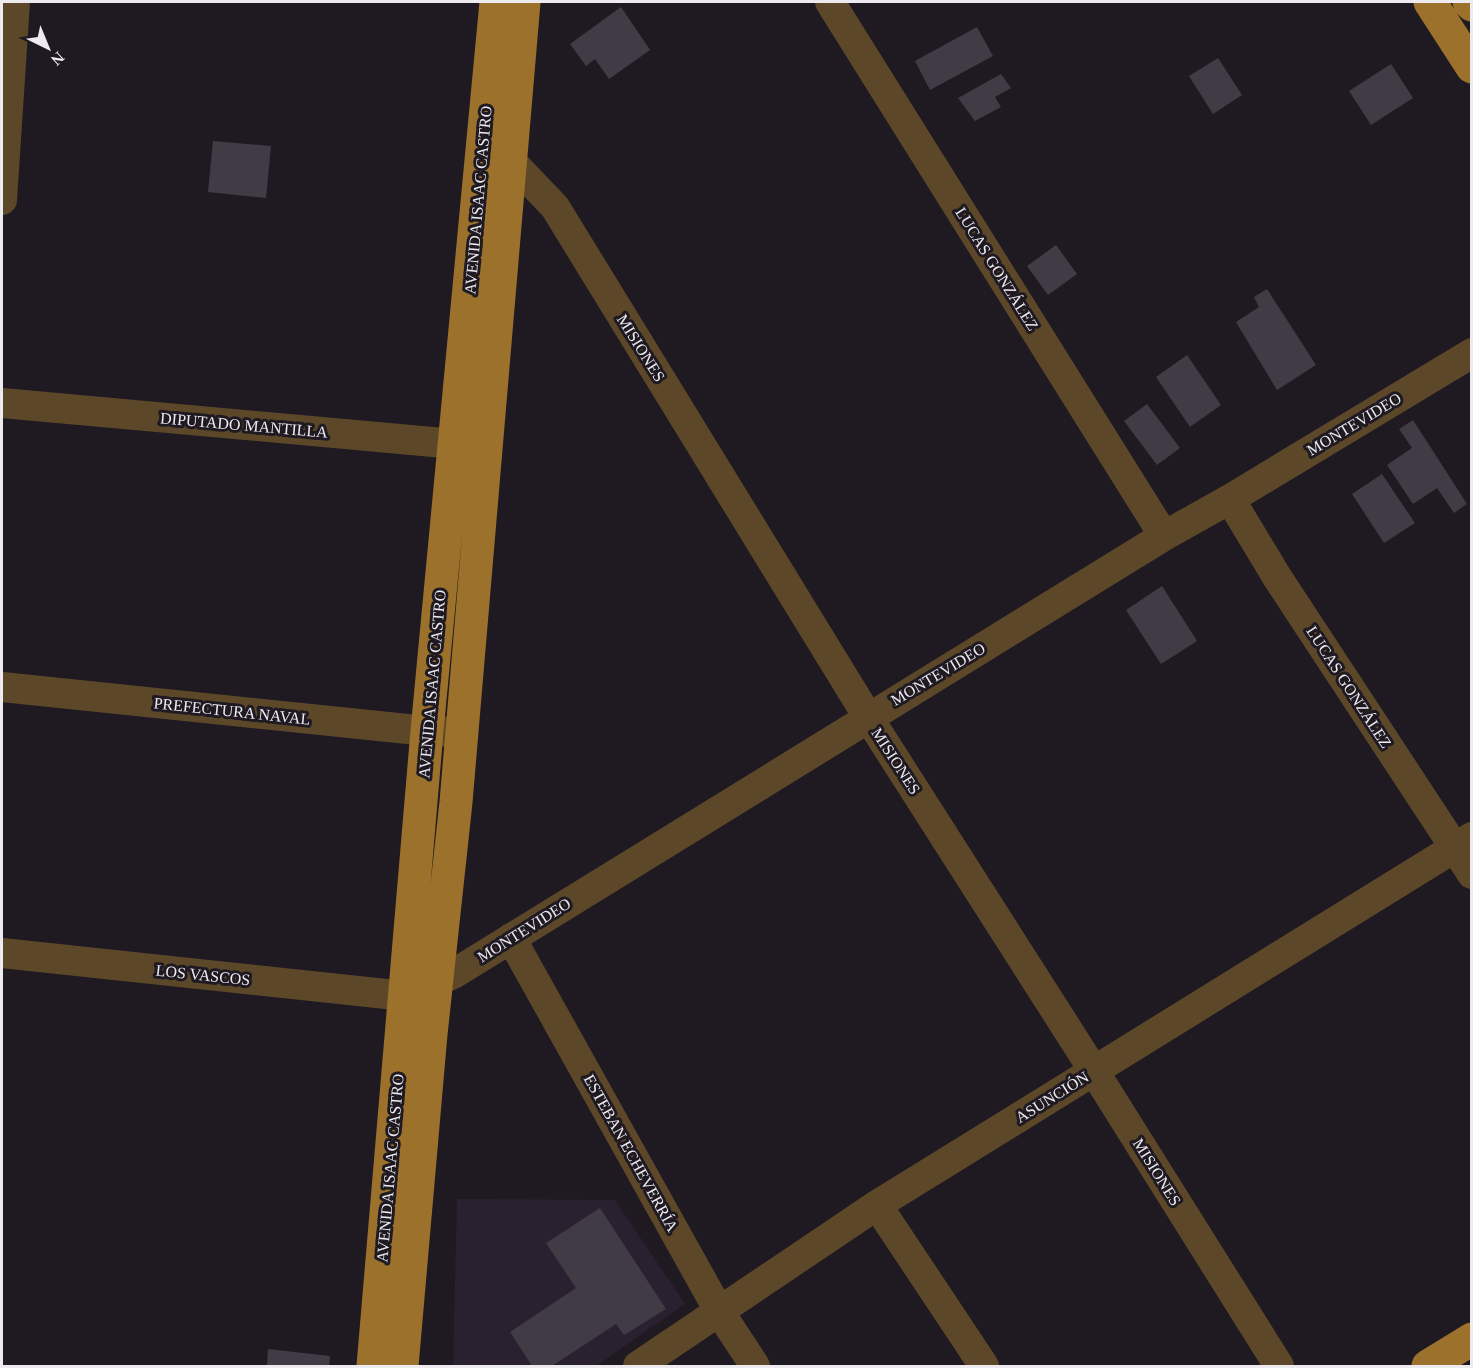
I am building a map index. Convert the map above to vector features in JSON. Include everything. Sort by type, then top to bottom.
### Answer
[{"type":"main road","name":"AVENIDA ISAAC CASTRO","points":[[373,1366],[427,731],[496,2]]},
{"type":"main road","name":"AVENIDA ISAAC CASTRO","points":[[402,1366],[462,732],[524,2]]},
{"type":"main road","points":[[1430,2],[1472,68]]},
{"type":"main road","points":[[1428,1366],[1472,1339]]},
{"type":"street","points":[[2,200],[15,2]]},
{"type":"street","name":"LUCAS GONZÁLEZ","points":[[830,2],[1164,536]]},
{"type":"street","name":"MISIONES","points":[[510,160],[555,207],[868,717],[1279,1366]]},
{"type":"street","name":"MONTEVIDEO","points":[[405,996],[455,974],[1164,536],[1230,499],[1472,353]]},
{"type":"street","name":"DIPUTADO MANTILLA","points":[[2,403],[455,444],[487,440]]},
{"type":"street","name":"LUCAS GONZÁLEZ","points":[[1230,499],[1284,587],[1463,842],[1472,874]]},
{"type":"street","name":"PREFECTURA NAVAL","points":[[2,687],[427,731],[462,732]]},
{"type":"street","name":"ASUNCIÓN","points":[[638,1366],[877,1205],[1463,842]]},
{"type":"street","name":"ESTEBAN ECHEVERRÍA","points":[[511,938],[719,1311],[755,1366]]},
{"type":"street","name":"LOS VASCOS","points":[[2,953],[405,996]]},
{"type":"street","points":[[877,1205],[984,1366]]},
{"type":"shaded area","points":[[457,1199],[615,1200],[685,1304],[596,1366],[453,1366]]},
{"type":"building","points":[[621,7],[650,50],[609,79],[595,59],[586,66],[570,44]]},
{"type":"building","points":[[977,27],[993,56],[930,90],[915,61]]},
{"type":"building","points":[[1218,58],[1242,95],[1213,114],[1189,76]]},
{"type":"building","points":[[1391,64],[1413,98],[1371,125],[1349,91]]},
{"type":"building","points":[[1001,74],[1011,88],[995,97],[1001,107],[975,121],[958,98]]},
{"type":"building","points":[[213,141],[271,146],[266,198],[208,192]]},
{"type":"building","points":[[1056,245],[1077,274],[1048,295],[1027,266]]},
{"type":"building","points":[[1267,289],[1316,365],[1277,390],[1236,322],[1259,307],[1254,297]]},
{"type":"building","points":[[1187,355],[1221,405],[1190,427],[1156,377]]},
{"type":"building","points":[[1147,404],[1180,448],[1157,465],[1124,421]]},
{"type":"building","points":[[1413,420],[1467,504],[1454,513],[1437,488],[1413,504],[1387,465],[1412,448],[1399,429]]},
{"type":"building","points":[[1382,474],[1415,523],[1384,543],[1352,494]]},
{"type":"building","points":[[1162,586],[1197,641],[1161,664],[1126,610]]},
{"type":"building","points":[[600,1208],[666,1309],[624,1335],[616,1324],[552,1366],[532,1366],[510,1332],[576,1288],[546,1243]]},
{"type":"building","points":[[268,1349],[330,1356],[329,1366],[267,1366]]}]
